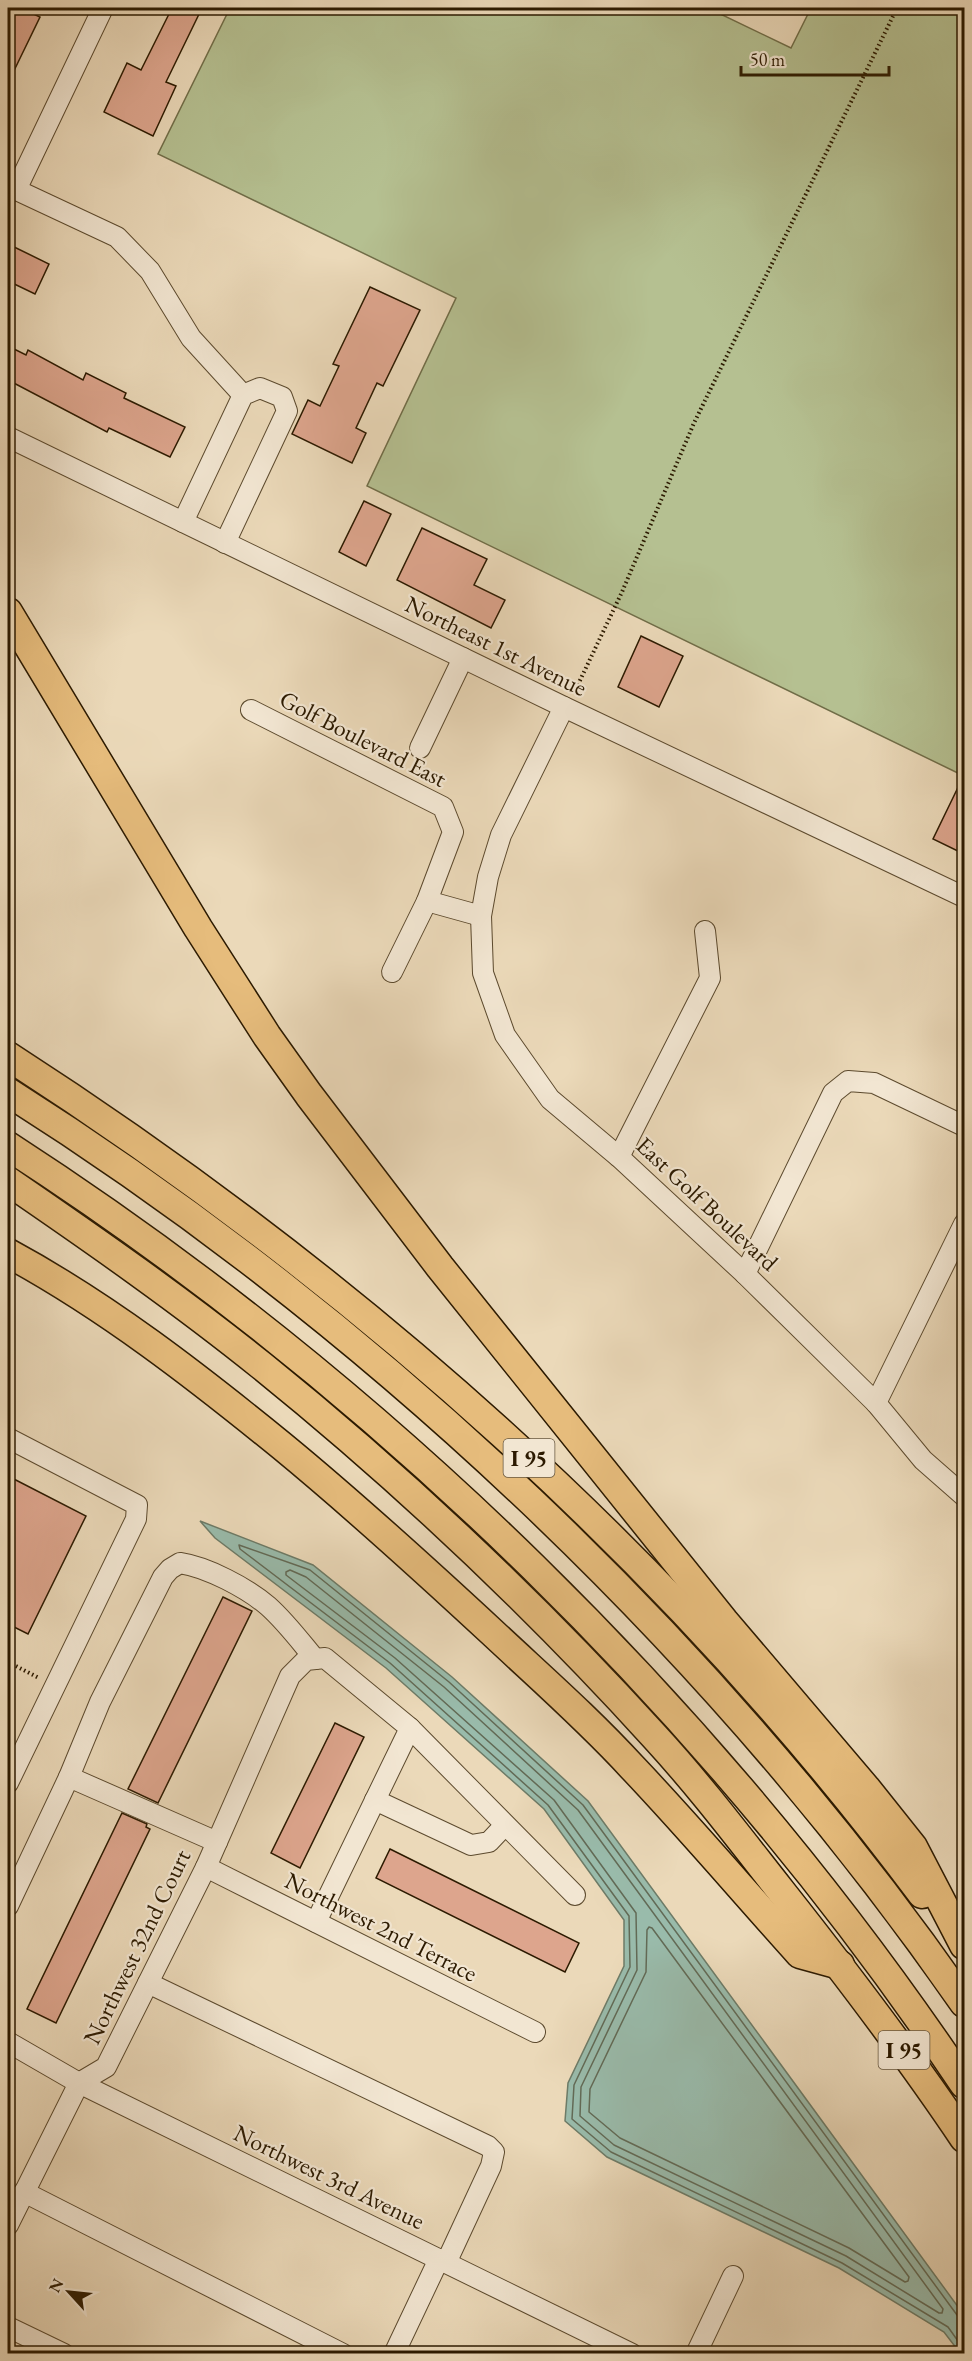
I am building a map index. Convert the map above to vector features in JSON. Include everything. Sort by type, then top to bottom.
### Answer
[{"type":"highway","points":[[8,612],[210,947],[309,1095],[522,1370],[724,1621],[913,1847],[964,1945]]},
{"type":"highway","name":"I 95","points":[[8,1056],[160,1158],[273,1241],[368,1316],[534,1462],[684,1613],[766,1703],[838,1788],[964,1951]]},
{"type":"highway","points":[[8,1092],[146,1184],[259,1269],[404,1387],[552,1522],[645,1616],[764,1747],[863,1867],[932,1956],[964,2003]]},
{"type":"highway","points":[[8,1146],[193,1275],[280,1343],[365,1414],[526,1560],[678,1718],[750,1802],[840,1912],[964,2084]]},
{"type":"highway","name":"I 95","points":[[8,1180],[167,1293],[263,1367],[428,1509],[506,1583],[656,1738],[727,1822],[840,1965],[919,2071],[964,2138]]},
{"type":"highway","points":[[8,1234],[63,1271],[81,1296]]},
{"type":"highway","points":[[8,1253],[81,1296],[248,1419],[379,1528],[575,1710],[624,1759],[800,1954],[840,1965]]},
{"type":"street","points":[[103,8],[12,188],[117,237],[150,271],[191,338],[243,395]]},
{"type":"street","points":[[183,522],[243,395],[260,388],[282,397],[287,411],[225,543]]},
{"type":"street","name":"Northeast 1st Avenue","points":[[8,437],[564,707],[964,897]]},
{"type":"street","points":[[420,748],[463,658]]},
{"type":"street","name":"East Golf Boulevard","points":[[564,707],[501,835],[481,916],[483,972],[505,1035],[550,1099],[619,1157],[745,1274],[876,1403],[923,1460],[964,1496]]},
{"type":"street","name":"Golf Boulevard East","points":[[251,710],[443,807],[453,832],[427,901],[392,972]]},
{"type":"street","points":[[427,901],[481,916]]},
{"type":"street","points":[[619,1157],[710,978],[705,931]]},
{"type":"street","points":[[745,1274],[833,1093],[848,1081],[874,1083],[964,1126]]},
{"type":"street","points":[[876,1403],[964,1224]]},
{"type":"street","points":[[8,1438],[137,1505],[136,1519],[8,1783]]},
{"type":"street","points":[[8,1906],[69,1777],[100,1702],[163,1577],[180,1563],[218,1574],[267,1605],[315,1659],[326,1658],[410,1728],[575,1895]]},
{"type":"street","name":"Northwest 32nd Court","points":[[79,2083],[106,2067],[206,1867],[290,1676],[306,1660],[315,1659]]},
{"type":"street","points":[[316,1922],[410,1728]]},
{"type":"street","points":[[69,1777],[217,1842]]},
{"type":"street","points":[[375,1800],[471,1845],[489,1842],[505,1825]]},
{"type":"street","name":"Northwest 2nd Terrace","points":[[206,1867],[534,2032]]},
{"type":"street","points":[[148,1983],[488,2146],[494,2152],[490,2166],[443,2261],[394,2354]]},
{"type":"street","name":"Northwest 3rd Avenue","points":[[8,2042],[79,2083],[632,2354]]},
{"type":"street","points":[[8,2225],[79,2083]]},
{"type":"street","points":[[24,2192],[343,2354]]},
{"type":"street","points":[[696,2354],[733,2276]]},
{"type":"street","points":[[8,2327],[64,2354]]},
{"type":"path","points":[[564,707],[576,690],[622,591],[694,423],[897,8]]},
{"type":"path","points":[[8,1662],[55,1685]]},
{"type":"shaded area","points":[[230,8],[708,8],[791,48],[811,8],[964,8],[964,776],[367,486],[456,298],[158,154]]},
{"type":"water","points":[[200,1521],[313,1565],[452,1677],[588,1801],[964,2315],[964,2353],[960,2353],[944,2332],[839,2268],[607,2157],[565,2121],[568,2083],[624,1966],[624,1920],[544,1809],[386,1668],[215,1538]]},
{"type":"building","points":[[8,8],[21,8],[40,17],[8,83]]},
{"type":"building","points":[[172,8],[202,8],[166,82],[176,86],[153,136],[104,112],[127,63],[141,70]]},
{"type":"building","points":[[8,244],[49,264],[35,294],[8,281]]},
{"type":"building","points":[[370,287],[420,310],[383,386],[377,383],[356,428],[366,433],[352,463],[292,434],[308,400],[320,406],[339,366],[333,364]]},
{"type":"building","points":[[8,346],[26,355],[28,350],[83,380],[86,373],[126,393],[124,398],[185,427],[170,457],[109,428],[107,432],[8,380]]},
{"type":"building","points":[[364,501],[391,514],[366,566],[339,552]]},
{"type":"building","points":[[422,528],[487,559],[474,585],[505,600],[491,628],[397,580]]},
{"type":"building","points":[[641,636],[683,656],[659,707],[618,687]]},
{"type":"building","points":[[964,775],[964,854],[933,839]]},
{"type":"building","points":[[8,1476],[86,1516],[28,1634],[8,1624]]},
{"type":"building","points":[[223,1597],[252,1611],[158,1803],[128,1789]]},
{"type":"building","points":[[335,1723],[364,1737],[300,1868],[271,1853]]},
{"type":"building","points":[[122,1813],[147,1824],[146,1827],[150,1829],[56,2023],[27,2009]]},
{"type":"building","points":[[390,1849],[579,1943],[565,1972],[376,1878]]}]
